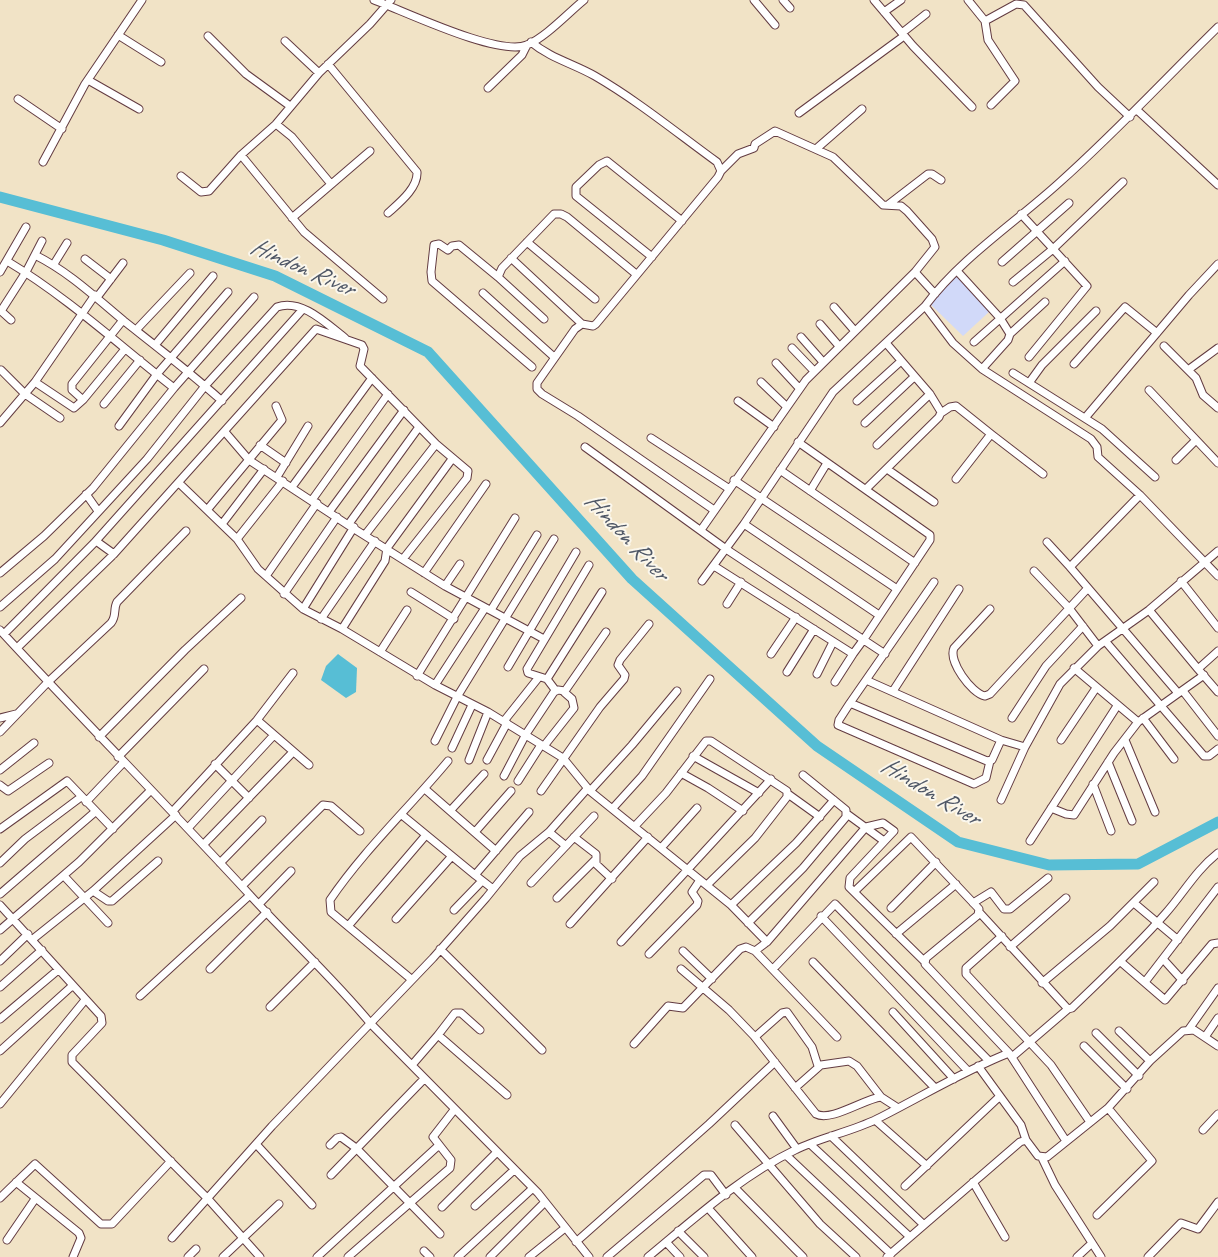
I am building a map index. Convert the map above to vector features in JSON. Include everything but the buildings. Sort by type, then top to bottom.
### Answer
[{"type":"street","points":[[43,162],[88,80],[142,0]]},
{"type":"street","points":[[374,0],[389,2],[433,25],[500,45],[529,44],[594,76],[717,162],[721,171]]},
{"type":"street","points":[[571,0],[577,6]]},
{"type":"street","points":[[488,88],[522,55],[529,44],[584,0]]},
{"type":"street","points":[[754,0],[775,25]]},
{"type":"street","points":[[783,0],[790,8]]},
{"type":"street","points":[[874,0],[903,34],[972,107]]},
{"type":"street","points":[[884,12],[901,0]]},
{"type":"street","points":[[968,0],[986,21],[988,40],[1015,80],[991,105]]},
{"type":"street","points":[[181,176],[201,192],[206,193],[241,155],[276,124],[319,73],[389,2]]},
{"type":"street","points":[[986,21],[1021,2],[1098,87],[1130,117]]},
{"type":"street","points":[[799,113],[903,34],[926,14]]},
{"type":"street","points":[[702,581],[744,524],[833,392],[925,306],[958,272],[1130,117],[1218,27]]},
{"type":"street","points":[[118,35],[161,62]]},
{"type":"street","points":[[208,36],[246,74],[290,106]]},
{"type":"street","points":[[285,41],[319,73]]},
{"type":"street","points":[[328,64],[417,172],[417,177],[410,190],[388,213]]},
{"type":"street","points":[[88,80],[139,109]]},
{"type":"street","points":[[18,99],[62,129]]},
{"type":"street","points":[[816,149],[862,109]]},
{"type":"street","points":[[1137,110],[1218,185]]},
{"type":"street","points":[[276,124],[292,137],[331,184]]},
{"type":"street","points":[[511,258],[582,324],[592,326],[596,324],[682,221],[721,171],[738,154],[754,148],[755,144],[775,131],[833,157],[879,202],[887,206],[901,206],[935,243],[934,251],[915,272],[854,330],[799,388],[774,426],[728,488],[701,530]]},
{"type":"street","points":[[292,218],[370,151]]},
{"type":"street","points":[[241,155],[304,232],[383,299]]},
{"type":"street","points":[[652,257],[576,196],[576,187],[599,165],[606,162],[682,221]]},
{"type":"street","points":[[887,206],[928,174],[932,174],[942,180]]},
{"type":"street","points":[[1013,282],[1053,248],[1122,182]]},
{"type":"street","points":[[1002,262],[1069,203]]},
{"type":"street","points":[[498,277],[499,272],[511,258],[551,216],[561,214],[636,274]]},
{"type":"street","points":[[1021,214],[1086,283],[1086,289],[1029,358]]},
{"type":"street","points":[[0,272],[26,227]]},
{"type":"street","points":[[11,320],[0,310],[26,272],[42,241]]},
{"type":"street","points":[[527,242],[595,300]]},
{"type":"street","points":[[54,264],[67,243]]},
{"type":"street","points":[[532,367],[432,282],[431,272],[434,245],[439,244],[448,250],[452,246],[459,245],[544,319]]},
{"type":"street","points":[[35,255],[54,264],[96,296],[222,401]]},
{"type":"street","points":[[85,259],[111,279]]},
{"type":"street","points":[[974,342],[1065,261]]},
{"type":"street","points":[[7,262],[26,272],[82,314],[174,388]]},
{"type":"street","points":[[0,423],[35,382],[82,314],[123,263]]},
{"type":"street","points":[[1085,418],[1156,332],[1218,265]]},
{"type":"street","points":[[136,330],[190,272]]},
{"type":"street","points":[[915,272],[935,294]]},
{"type":"street","points":[[958,272],[1000,318],[1010,334]]},
{"type":"street","points":[[155,345],[213,276]]},
{"type":"street","points":[[119,426],[157,374],[172,359],[228,292]]},
{"type":"street","points":[[483,292],[554,357]]},
{"type":"street","points":[[0,573],[44,536],[86,494],[114,463],[174,388],[254,297]]},
{"type":"street","points":[[982,369],[1008,340],[1010,334],[1045,302]]},
{"type":"street","points":[[0,607],[55,559],[147,459],[205,386],[277,307],[288,304],[303,309],[346,339]]},
{"type":"street","points":[[925,306],[953,343],[982,369],[1091,439],[1097,447],[1098,457],[1140,495],[1218,576]]},
{"type":"street","points":[[834,307],[854,330]]},
{"type":"street","points":[[1074,364],[1125,307],[1156,332]]},
{"type":"street","points":[[303,309],[96,541],[2,632],[120,760],[204,844],[371,1024],[532,1188],[589,1257]]},
{"type":"street","points":[[1028,383],[1042,365],[1096,311]]},
{"type":"street","points":[[83,400],[72,390],[71,386],[123,320]]},
{"type":"street","points":[[582,324],[575,329],[554,357],[537,383],[537,389],[714,510]]},
{"type":"street","points":[[820,324],[839,346]]},
{"type":"street","points":[[17,648],[114,554],[180,484],[189,470],[313,332],[320,330],[330,336],[362,345],[364,348],[360,366],[452,460],[466,468],[467,478],[403,559]]},
{"type":"street","points":[[801,337],[823,362]]},
{"type":"street","points":[[886,343],[900,362],[930,394],[940,413]]},
{"type":"street","points":[[1164,346],[1199,381],[1203,395],[1218,408]]},
{"type":"street","points":[[792,348],[814,371]]},
{"type":"street","points":[[1188,370],[1218,348]]},
{"type":"street","points":[[35,382],[74,408],[83,400],[125,349]]},
{"type":"street","points":[[104,404],[140,360]]},
{"type":"street","points":[[858,402],[900,362]]},
{"type":"street","points":[[776,363],[799,388]]},
{"type":"street","points":[[1,370],[25,394],[60,418]]},
{"type":"street","points":[[1013,373],[1102,429],[1155,477]]},
{"type":"street","points":[[865,423],[914,377]]},
{"type":"street","points":[[292,487],[372,378]]},
{"type":"street","points":[[761,382],[786,406]]},
{"type":"street","points":[[1149,390],[1218,463]]},
{"type":"street","points":[[266,576],[314,501],[388,394]]},
{"type":"street","points":[[877,445],[930,394]]},
{"type":"street","points":[[738,401],[774,426]]},
{"type":"street","points":[[208,510],[282,420],[276,406]]},
{"type":"street","points":[[866,489],[940,413],[956,406],[1042,474]]},
{"type":"street","points":[[329,512],[404,410]]},
{"type":"street","points":[[237,539],[280,479],[286,463],[308,426]]},
{"type":"street","points":[[303,609],[351,526],[419,427]]},
{"type":"street","points":[[1091,439],[1102,429]]},
{"type":"street","points":[[225,432],[249,460],[329,512],[445,586],[544,639]]},
{"type":"street","points":[[956,480],[991,434]]},
{"type":"street","points":[[651,438],[728,488]]},
{"type":"street","points":[[1176,460],[1196,440]]},
{"type":"street","points":[[798,442],[930,535],[930,540],[834,682]]},
{"type":"street","points":[[365,535],[436,444]]},
{"type":"street","points":[[260,446],[286,463]]},
{"type":"street","points":[[585,447],[726,549],[885,654]]},
{"type":"street","points":[[342,629],[385,561],[387,548],[452,460]]},
{"type":"street","points":[[810,491],[827,463]]},
{"type":"street","points":[[887,468],[934,502]]},
{"type":"street","points":[[222,524],[264,469]]},
{"type":"street","points":[[780,470],[915,562]]},
{"type":"street","points":[[734,480],[897,589]]},
{"type":"street","points":[[180,484],[237,539],[266,576],[303,609],[342,629],[417,676],[506,722],[563,758],[588,790],[613,808],[731,905],[767,942]]},
{"type":"street","points":[[424,573],[486,484]]},
{"type":"street","points":[[86,494],[98,511]]},
{"type":"street","points":[[1070,567],[1140,495]]},
{"type":"street","points":[[284,594],[337,517]]},
{"type":"street","points":[[417,676],[515,518]]},
{"type":"street","points":[[744,524],[879,615]]},
{"type":"street","points":[[0,732],[48,682],[111,623],[116,614],[114,608],[117,602],[186,531]]},
{"type":"street","points":[[435,685],[537,535]]},
{"type":"street","points":[[435,741],[457,697],[554,539]]},
{"type":"street","points":[[96,541],[114,554]]},
{"type":"street","points":[[321,619],[375,541]]},
{"type":"street","points":[[1047,542],[1218,736]]},
{"type":"street","points":[[508,667],[576,552]]},
{"type":"street","points":[[1001,800],[1051,696],[1074,668],[1098,646],[1149,610],[1181,581],[1218,552]]},
{"type":"street","points":[[445,586],[460,564]]},
{"type":"street","points":[[518,781],[542,745],[574,708],[572,699],[547,679],[526,672],[589,565]]},
{"type":"street","points":[[714,566],[853,654]]},
{"type":"street","points":[[1034,571],[1069,608],[1098,646]]},
{"type":"street","points":[[1181,581],[1218,628]]},
{"type":"street","points":[[727,604],[741,582]]},
{"type":"street","points":[[934,582],[850,702],[838,725],[868,740],[974,784],[986,778],[990,761],[1000,740]]},
{"type":"street","points":[[990,609],[954,648],[951,654],[953,662],[966,680],[976,692],[984,696],[990,694],[1088,588]]},
{"type":"street","points":[[894,691],[959,589]]},
{"type":"street","points":[[411,592],[454,619]]},
{"type":"street","points":[[547,679],[602,592]]},
{"type":"street","points":[[99,737],[185,650],[241,598]]},
{"type":"street","points":[[380,652],[407,610]]},
{"type":"street","points":[[1149,610],[1218,692]]},
{"type":"street","points":[[772,654],[796,618]]},
{"type":"street","points":[[541,790],[600,707],[624,679],[625,675],[618,665],[620,660],[649,624]]},
{"type":"street","points":[[1012,718],[1046,666],[1083,626]]},
{"type":"street","points":[[787,672],[814,629]]},
{"type":"street","points":[[504,776],[526,734],[606,632]]},
{"type":"street","points":[[818,674],[833,642]]},
{"type":"street","points":[[1106,642],[1204,756],[1209,756],[1218,748]]},
{"type":"street","points":[[1198,669],[1218,651]]},
{"type":"street","points":[[1074,668],[1117,706],[1140,720],[1174,758]]},
{"type":"street","points":[[0,863],[25,839],[84,799],[204,669]]},
{"type":"street","points":[[0,961],[93,891],[175,814],[215,764],[257,720],[293,673]]},
{"type":"street","points":[[1051,808],[1074,815],[1108,762],[1140,720],[1204,675]]},
{"type":"street","points":[[488,760],[506,722],[539,676]]},
{"type":"street","points":[[613,808],[642,776],[710,679]]},
{"type":"street","points":[[866,680],[1000,740],[1025,747]]},
{"type":"street","points":[[1061,740],[1096,688]]},
{"type":"street","points":[[172,1238],[209,1200],[256,1144],[440,949],[520,856],[548,832],[632,745],[676,691]]},
{"type":"street","points":[[850,702],[990,761]]},
{"type":"street","points":[[452,748],[472,705]]},
{"type":"street","points":[[1030,841],[1117,706]]},
{"type":"street","points":[[468,760],[488,712]]},
{"type":"street","points":[[0,718],[18,713]]},
{"type":"street","points":[[257,720],[309,766]]},
{"type":"street","points":[[188,828],[233,782],[274,735]]},
{"type":"street","points":[[1124,740],[1155,812]]},
{"type":"street","points":[[635,826],[666,793],[706,741],[711,741],[771,779],[788,794],[820,816]]},
{"type":"street","points":[[0,770],[34,743]]},
{"type":"street","points":[[204,844],[293,752]]},
{"type":"street","points":[[693,756],[759,793]]},
{"type":"street","points":[[412,979],[332,912],[330,900],[368,850],[402,815],[448,761]]},
{"type":"street","points":[[1108,762],[1132,821]]},
{"type":"street","points":[[0,785],[8,791],[50,763]]},
{"type":"street","points":[[215,764],[248,798]]},
{"type":"street","points":[[680,773],[708,788],[743,811]]},
{"type":"street","points":[[450,811],[484,774]]},
{"type":"street","points":[[803,775],[846,810],[847,814],[884,841]]},
{"type":"street","points":[[621,942],[771,779]]},
{"type":"street","points":[[0,829],[65,781],[70,782],[95,812],[113,829]]},
{"type":"street","points":[[1093,784],[1111,831]]},
{"type":"street","points":[[425,789],[496,850]]},
{"type":"street","points":[[0,930],[64,876],[150,791]]},
{"type":"street","points":[[475,832],[511,791]]},
{"type":"street","points":[[707,885],[755,838],[788,794]]},
{"type":"street","points":[[731,905],[796,843],[834,800]]},
{"type":"street","points":[[242,886],[323,805],[332,806],[360,831]]},
{"type":"street","points":[[661,848],[697,808]]},
{"type":"street","points":[[0,894],[95,812]]},
{"type":"street","points":[[475,875],[529,812]]},
{"type":"street","points":[[748,923],[802,868],[847,814]]},
{"type":"street","points":[[402,815],[493,889]]},
{"type":"street","points":[[531,884],[594,816]]},
{"type":"street","points":[[220,863],[262,820]]},
{"type":"street","points":[[755,952],[767,942],[866,827],[883,823],[894,830],[850,878],[849,887],[924,961],[1011,1055],[1066,1141]]},
{"type":"street","points":[[548,832],[566,846]]},
{"type":"street","points":[[349,926],[426,835]]},
{"type":"street","points":[[854,892],[911,836],[973,903],[1042,983],[1068,1009]]},
{"type":"street","points":[[574,837],[596,854],[598,866],[612,879]]},
{"type":"street","points":[[570,924],[648,837]]},
{"type":"street","points":[[654,1255],[666,1242],[708,1208],[786,1155],[797,1149],[875,1120],[988,1061],[1011,1055],[1030,1042],[1068,1009],[1072,1008],[1121,962],[1157,924],[1195,875],[1218,853]]},
{"type":"street","points":[[396,919],[452,856]]},
{"type":"street","points":[[557,898],[596,860]]},
{"type":"street","points":[[93,891],[108,901],[112,901],[158,861]]},
{"type":"street","points":[[890,908],[936,862]]},
{"type":"street","points":[[259,904],[291,871]]},
{"type":"street","points":[[64,876],[108,923]]},
{"type":"street","points":[[973,903],[991,892],[1004,909],[1010,909],[1048,878]]},
{"type":"street","points":[[454,910],[482,880]]},
{"type":"street","points":[[649,954],[697,905],[698,901],[692,892],[700,880]]},
{"type":"street","points":[[1042,983],[1134,903],[1154,882]]},
{"type":"street","points":[[896,934],[956,884]]},
{"type":"street","points":[[1144,982],[1218,887]]},
{"type":"street","points":[[140,996],[250,895]]},
{"type":"street","points":[[1010,947],[1066,898]]},
{"type":"street","points":[[1134,903],[1178,940]]},
{"type":"street","points":[[773,969],[831,905],[838,906],[988,1061]]},
{"type":"street","points":[[0,906],[13,918],[103,1019],[72,1055],[72,1062],[209,1200],[260,1257]]},
{"type":"street","points":[[210,969],[266,912]]},
{"type":"street","points":[[924,961],[980,912]]},
{"type":"street","points":[[821,916],[968,1071]]},
{"type":"street","points":[[1002,936],[965,971],[1051,1066],[1090,1122]]},
{"type":"street","points":[[1121,962],[1165,1000],[1183,981],[1212,944],[1218,943]]},
{"type":"street","points":[[634,1044],[668,1006],[683,1008],[742,947],[755,952],[773,969],[837,1037]]},
{"type":"street","points":[[440,949],[542,1050]]},
{"type":"street","points":[[0,987],[42,950]]},
{"type":"street","points":[[683,951],[712,979]]},
{"type":"street","points":[[1163,959],[1183,981]]},
{"type":"street","points":[[270,1006],[314,962]]},
{"type":"street","points":[[813,962],[935,1088]]},
{"type":"street","points":[[681,969],[704,988],[755,1037],[816,1114],[821,1117],[828,1116],[872,1098],[881,1097]]},
{"type":"street","points":[[0,1020],[58,970]]},
{"type":"street","points":[[0,1051],[72,986]]},
{"type":"street","points":[[1042,1158],[1108,1108],[1139,1076],[1150,1061],[1188,1029],[1218,988]]},
{"type":"street","points":[[0,1104],[85,1000]]},
{"type":"street","points":[[755,1037],[786,1012],[812,1046],[818,1066]]},
{"type":"street","points":[[892,1012],[954,1079]]},
{"type":"street","points":[[412,1065],[455,1013],[461,1013],[480,1030]]},
{"type":"street","points":[[1205,1037],[1218,1018]]},
{"type":"street","points":[[1188,1029],[1218,1046]]},
{"type":"street","points":[[1118,1031],[1150,1061]]},
{"type":"street","points":[[1096,1033],[1139,1076]]},
{"type":"street","points":[[438,1035],[507,1095]]},
{"type":"street","points":[[1084,1046],[1127,1089]]},
{"type":"street","points":[[795,1088],[818,1066],[849,1061],[857,1066],[881,1097],[898,1108]]},
{"type":"street","points":[[576,1242],[709,1124],[775,1062]]},
{"type":"street","points":[[978,1066],[1020,1125],[1026,1140],[1042,1158],[1055,1185],[1101,1257]]},
{"type":"street","points":[[331,1174],[424,1079]]},
{"type":"street","points":[[905,1186],[999,1097]]},
{"type":"street","points":[[1097,1215],[1152,1161],[1108,1108]]},
{"type":"street","points":[[348,1257],[450,1168],[451,1160],[434,1141],[434,1134],[454,1110]]},
{"type":"street","points":[[1203,1130],[1218,1114]]},
{"type":"street","points":[[773,1116],[797,1149]]},
{"type":"street","points":[[875,1120],[927,1166]]},
{"type":"street","points":[[735,1126],[820,1224],[856,1257]]},
{"type":"street","points":[[831,1136],[924,1225]]},
{"type":"street","points":[[330,1145],[339,1137],[356,1148],[440,1234]]},
{"type":"street","points":[[786,1155],[889,1255],[973,1182],[1026,1140]]},
{"type":"street","points":[[256,1144],[312,1205]]},
{"type":"street","points":[[810,1144],[910,1237]]},
{"type":"street","points":[[317,1257],[438,1146]]},
{"type":"street","points":[[442,1207],[497,1152]]},
{"type":"street","points":[[0,1198],[32,1165],[39,1165],[101,1224],[112,1224],[171,1161]]},
{"type":"street","points":[[476,1206],[514,1170]]},
{"type":"street","points":[[607,1257],[704,1175],[710,1175],[726,1195]]},
{"type":"street","points":[[16,1182],[34,1199],[79,1233],[81,1240],[73,1257]]},
{"type":"street","points":[[973,1182],[1005,1237]]},
{"type":"street","points":[[458,1257],[532,1188]]},
{"type":"street","points":[[735,1188],[803,1257]]},
{"type":"street","points":[[7,1240],[34,1199]]},
{"type":"street","points":[[490,1257],[545,1202]]},
{"type":"street","points":[[1148,1257],[1181,1223],[1198,1228],[1218,1202]]},
{"type":"street","points":[[223,1257],[279,1204]]},
{"type":"street","points":[[708,1208],[752,1257]]},
{"type":"street","points":[[529,1257],[565,1228]]},
{"type":"street","points":[[678,1232],[704,1257]]},
{"type":"street","points":[[666,1242],[680,1257]]},
{"type":"street","points":[[1077,1257],[1091,1244]]},
{"type":"street","points":[[188,1257],[196,1249]]},
{"type":"street","points":[[424,1251],[430,1257]]},
{"type":"shaded area","points":[[956,276],[990,311],[963,336],[929,303]]},
{"type":"water","points":[[338,654],[357,668],[356,692],[346,698],[321,680],[326,666]]},
{"type":"waterway","name":"Hindon River","points":[[0,197],[163,240],[275,276],[428,352],[632,579],[817,746],[958,842],[1049,865],[1138,864],[1218,822]]}]
